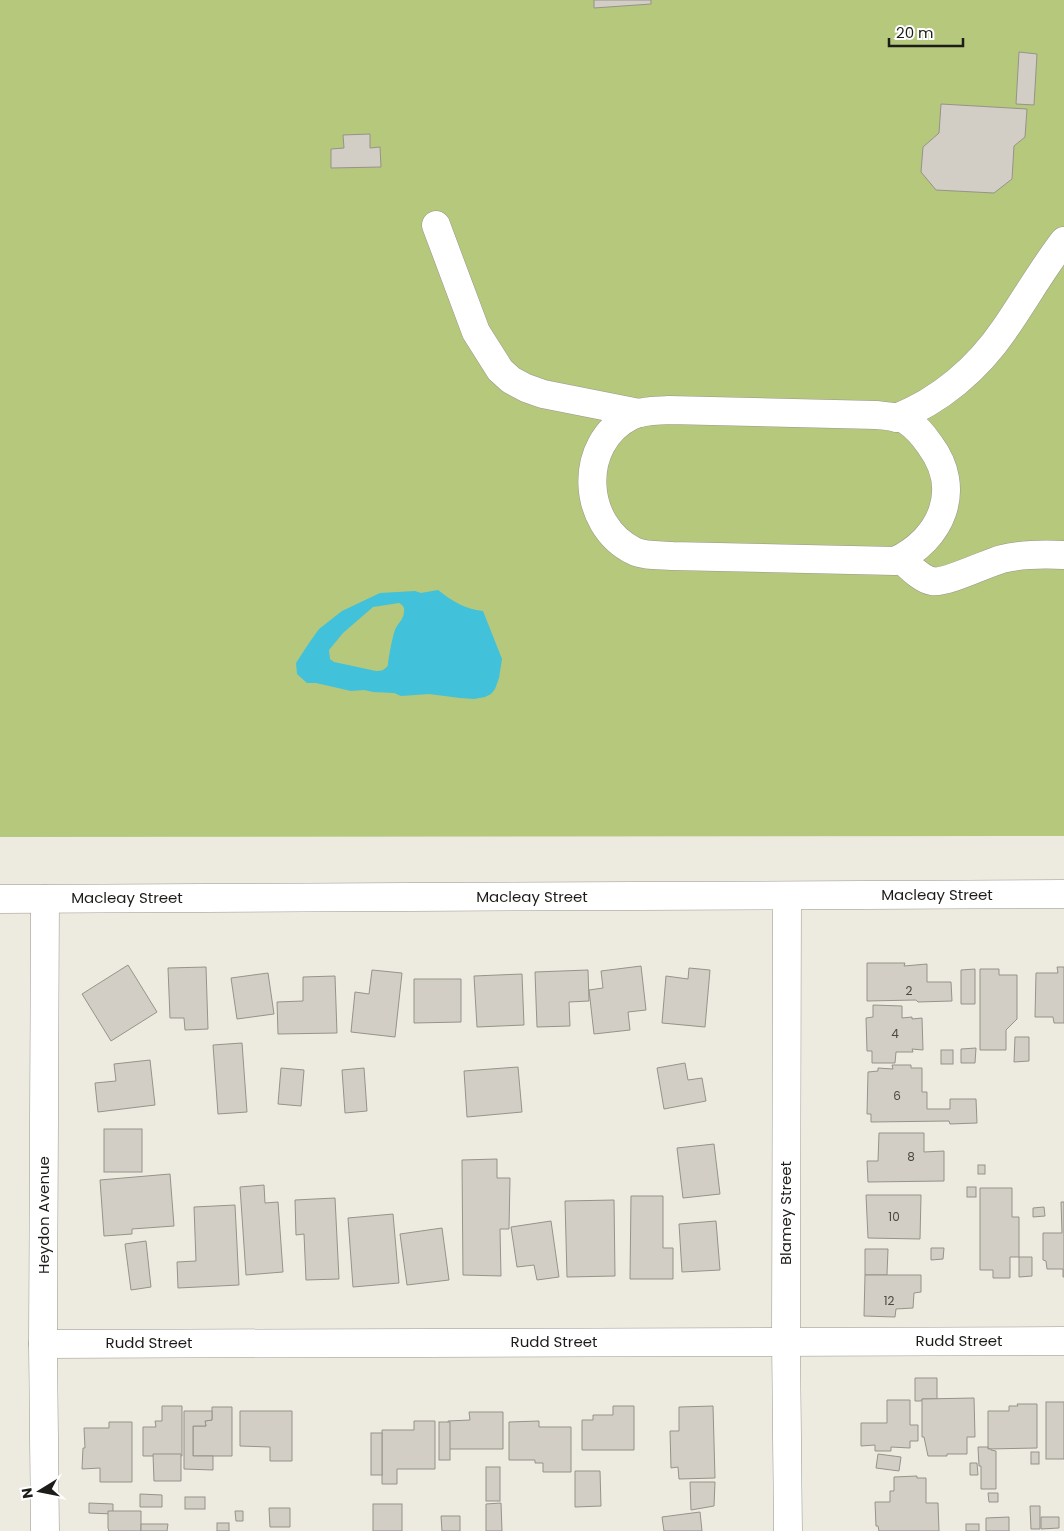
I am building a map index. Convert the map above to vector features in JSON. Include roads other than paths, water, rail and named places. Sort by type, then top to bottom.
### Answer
[{"type":"street","points":[[436,225],[476,332],[500,370],[511,380],[543,394],[639,414]]},
{"type":"street","points":[[896,418],[923,406],[939,396],[987,353],[1004,331],[1049,260],[1064,241]]},
{"type":"street","points":[[678,410],[876,415],[896,418],[906,421],[926,439],[935,451],[941,465],[947,490],[946,501],[935,528],[918,547],[895,561],[672,556],[636,552],[620,542],[598,513],[593,499],[592,485],[594,464],[600,446],[616,426],[631,416],[639,414],[648,411],[678,410]]},
{"type":"street","points":[[901,559],[914,571],[933,582],[946,580],[984,565],[1015,556],[1044,554],[1064,556]]},
{"type":"street","name":"Macleay Street","points":[[0,899],[1064,894]]},
{"type":"street","name":"Blamey Street","points":[[786,896],[788,1531]]},
{"type":"street","name":"Heydon Avenue","points":[[45,899],[43,1344],[45,1531]]},
{"type":"street","name":"Rudd Street","points":[[43,1344],[1064,1341]]},
{"type":"water","points":[[438,590],[459,604],[483,611],[502,659],[499,678],[491,694],[474,699],[429,694],[401,696],[394,693],[364,690],[351,691],[316,683],[307,683],[297,674],[296,663],[319,629],[342,611],[380,593],[415,591],[421,593]],"holes":[[[399,603],[404,608],[404,615],[394,632],[388,665],[384,669],[376,671],[334,662],[330,659],[329,650],[343,633],[373,607]]]}]
